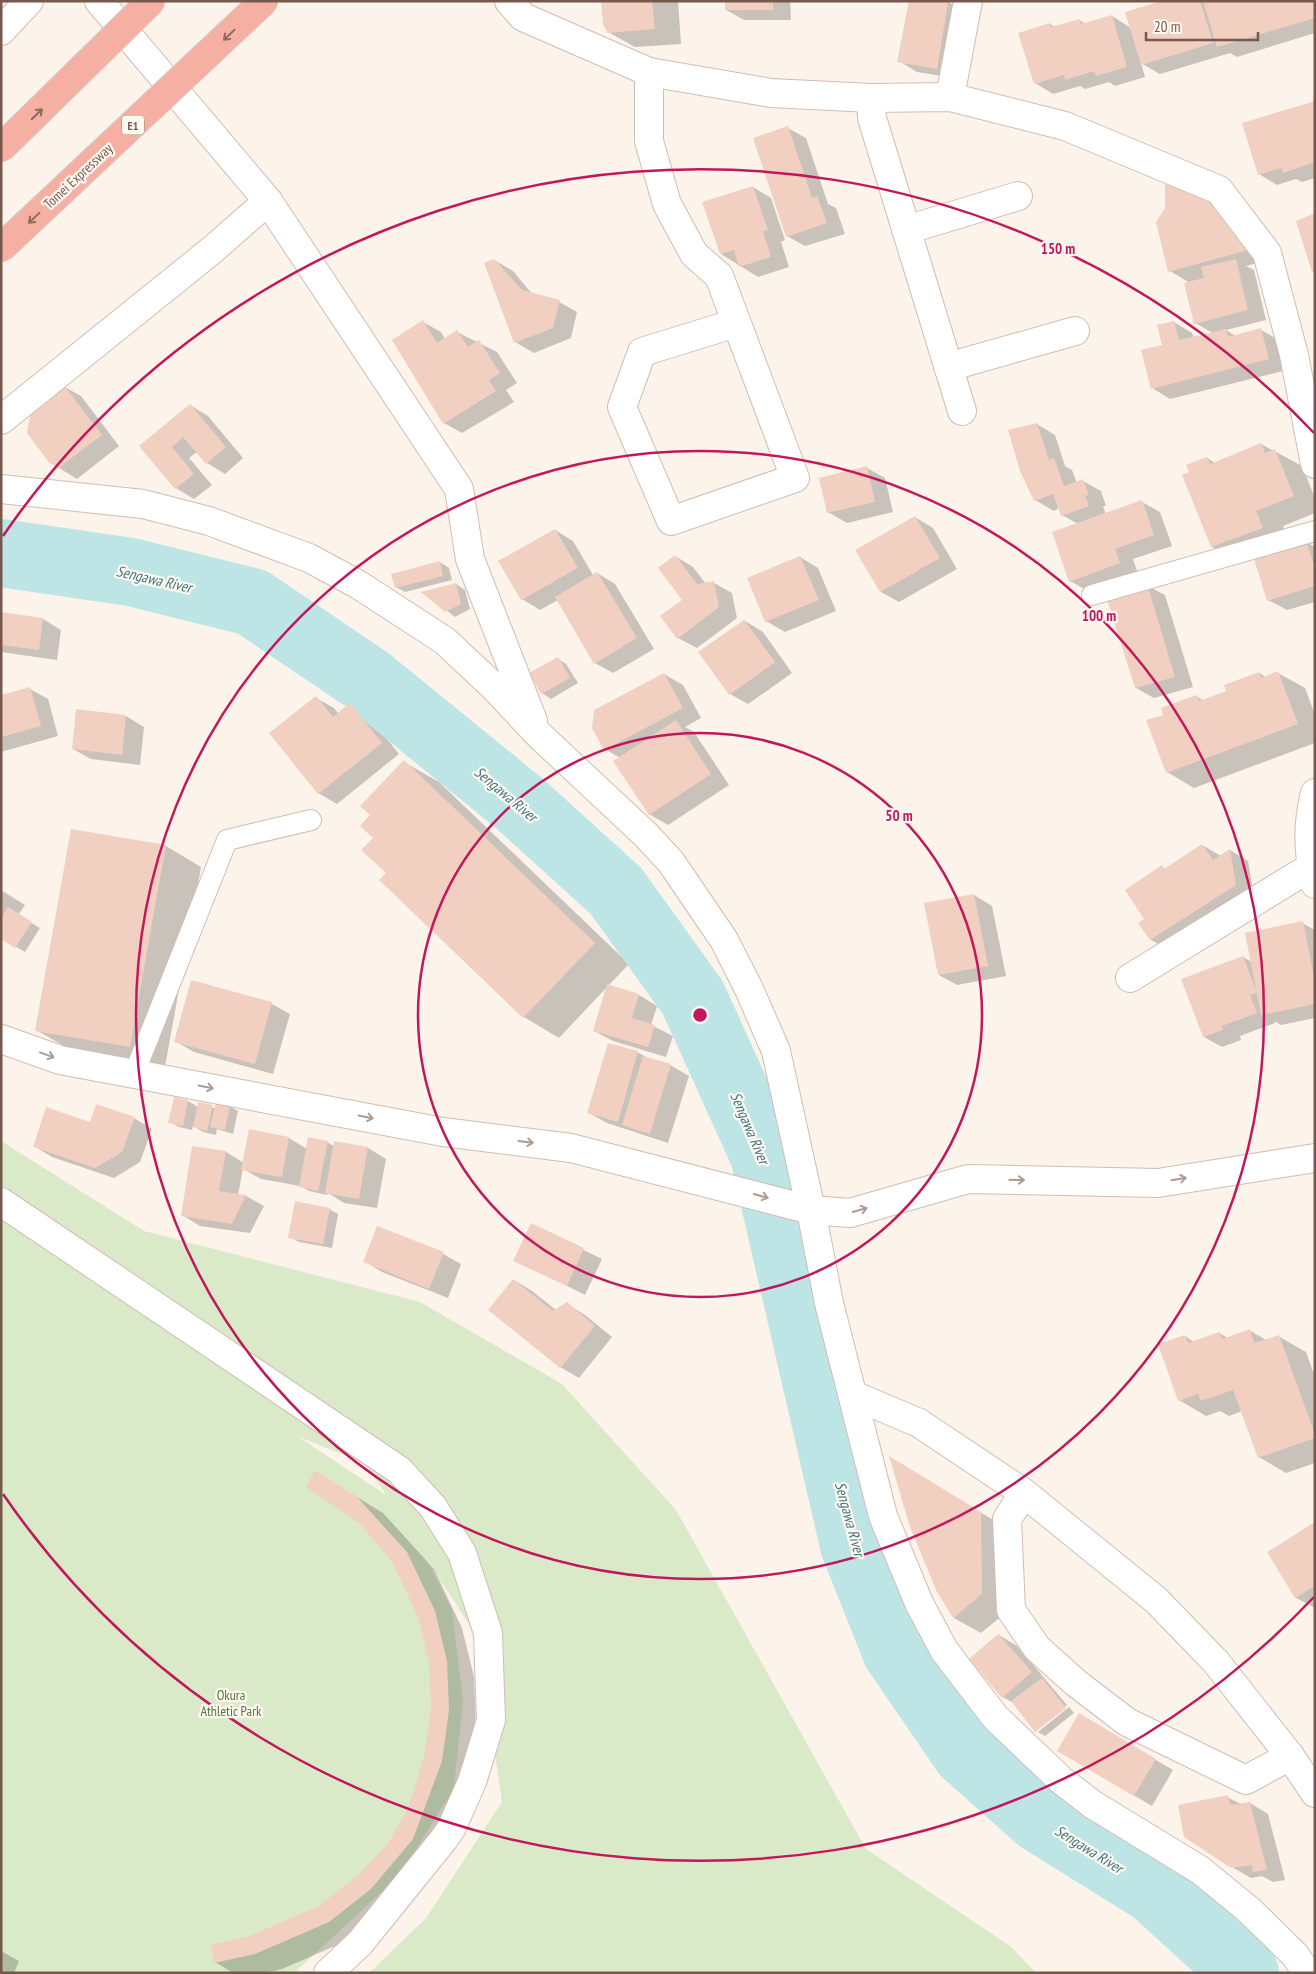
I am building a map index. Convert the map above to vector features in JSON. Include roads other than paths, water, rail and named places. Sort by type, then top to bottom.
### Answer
[{"type":"highway","points":[[1,148],[151,1]]},
{"type":"highway","name":"Tomei Expressway","points":[[1,248],[264,1]]},
{"type":"street","points":[[1,31],[29,1]]},
{"type":"street","points":[[99,1],[268,201],[459,489],[470,559],[538,734]]},
{"type":"street","points":[[510,1],[522,17],[649,72],[771,93],[871,98],[950,97],[1064,126],[1219,190],[1267,253],[1294,355],[1315,464]]},
{"type":"street","points":[[950,97],[968,1]]},
{"type":"street","points":[[649,72],[649,141],[667,204],[694,254],[719,276],[795,478],[671,521],[622,407],[642,352],[736,322]]},
{"type":"street","points":[[871,98],[872,118],[962,411]]},
{"type":"street","points":[[906,230],[1018,196]]},
{"type":"street","points":[[1,420],[212,250],[268,201]]},
{"type":"street","points":[[948,367],[1075,331]]},
{"type":"street","points":[[5,486],[143,504],[209,521],[309,558],[359,585],[445,642],[494,687],[538,734],[646,835],[671,862],[724,940],[749,989],[776,1051],[812,1210],[829,1303],[883,1516],[900,1561],[944,1650],[995,1717],[1060,1780],[1092,1804],[1200,1870],[1249,1910],[1301,1962]]},
{"type":"street","points":[[1130,978],[1313,876],[1308,821],[1315,793]]},
{"type":"street","points":[[1,1039],[60,1060],[443,1132],[571,1148],[714,1183],[812,1210],[850,1213],[968,1179],[1158,1183],[1315,1158]]},
{"type":"street","points":[[1,1202],[399,1470],[433,1507],[462,1553],[488,1633],[491,1720],[472,1782],[451,1829],[444,1839],[360,1943],[328,1973]]},
{"type":"street","points":[[853,1395],[920,1423],[1024,1493],[1156,1600],[1216,1662],[1290,1756],[1315,1793]]},
{"type":"street","points":[[1024,1493],[1006,1519],[1011,1610],[1037,1648],[1076,1683],[1127,1722],[1246,1780],[1290,1756]]},
{"type":"lane","points":[[1092,595],[1315,531]]},
{"type":"lane","points":[[134,1074],[227,840],[312,820]]},
{"type":"waterway","name":"Sengawa River","points":[[1,553],[131,572],[252,602],[369,681],[520,804],[616,891],[693,998],[764,1155],[854,1545],[896,1651],[966,1753],[1040,1819],[1154,1890],[1245,1973]]},
{"type":"park label","name":"Okura Athletic Park","points":[[231,1704]]}]
